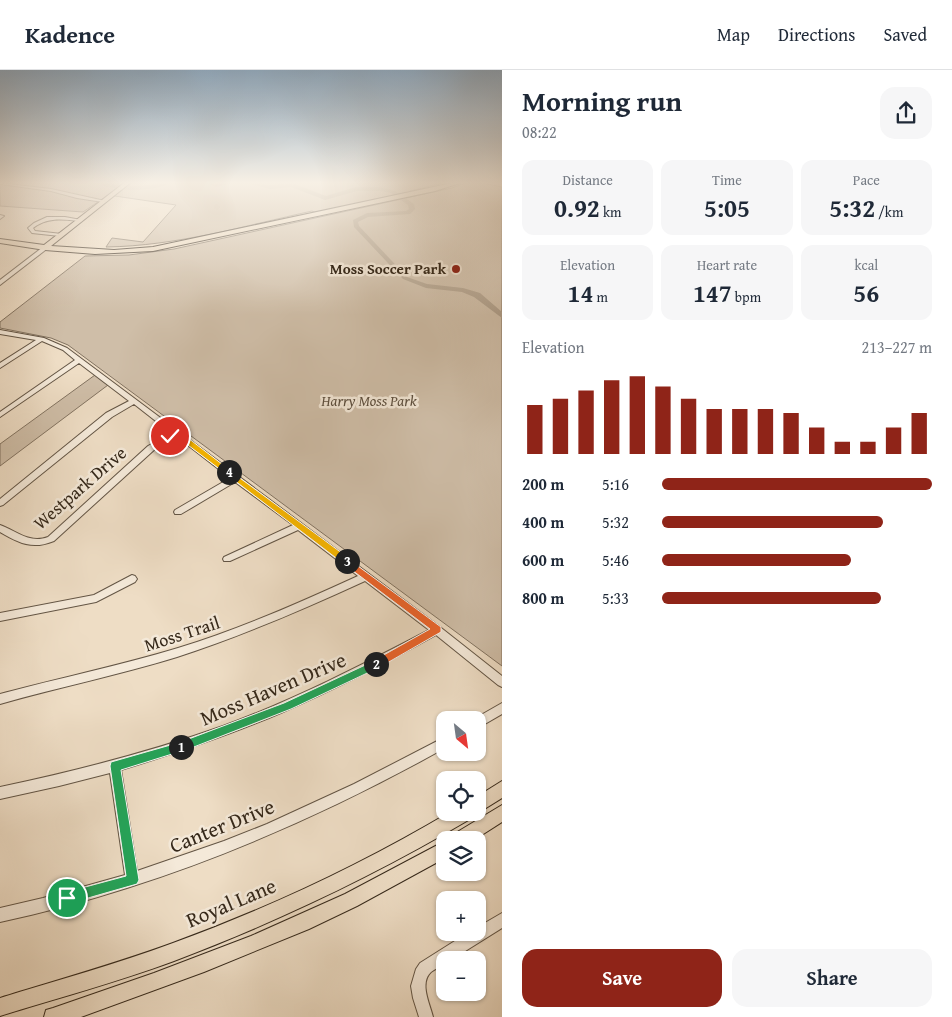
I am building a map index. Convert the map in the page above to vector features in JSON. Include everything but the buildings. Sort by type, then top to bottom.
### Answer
[{"type":"main road","points":[[46,246],[70,227]]},
{"type":"main road","points":[[0,240],[103,253],[142,251],[251,227]]},
{"type":"main road","points":[[486,800],[502,789]]},
{"type":"main road","points":[[474,831],[502,813]]},
{"type":"main road","name":"Royal Lane","points":[[0,1007],[116,971],[227,930],[312,894],[387,858],[451,821]]},
{"type":"main road","points":[[53,1017],[191,968],[269,937],[368,892],[436,854]]},
{"type":"street","points":[[31,227],[34,232],[60,235]]},
{"type":"street","points":[[0,283],[46,246]]},
{"type":"street","points":[[0,332],[42,339],[56,344],[79,360],[437,630],[502,682]]},
{"type":"street","points":[[0,366],[42,339]]},
{"type":"street","points":[[0,415],[79,360]]},
{"type":"street","points":[[0,503],[109,415],[135,401]]},
{"type":"street","name":"Westpark Drive","points":[[0,528],[29,543],[39,544],[50,539],[151,448],[176,433]]},
{"type":"street","points":[[178,512],[236,478]]},
{"type":"street","points":[[227,560],[299,526]]},
{"type":"street","name":"Moss Trail","points":[[0,699],[114,672],[227,637],[313,601],[366,576]]},
{"type":"street","points":[[0,617],[96,598],[132,579]]},
{"type":"street","name":"Moss Haven Drive","points":[[0,793],[43,785],[187,745],[287,706],[355,675],[437,630]]},
{"type":"street","points":[[486,718],[502,708]]},
{"type":"street","name":"Canter Drive","points":[[0,915],[132,880],[224,848],[354,791],[436,747]]},
{"type":"street","points":[[115,766],[132,880]]},
{"type":"street","points":[[426,1017],[418,990],[418,977],[425,968],[502,920]]},
{"type":"green space","points":[[156,227],[240,227],[158,243],[106,247],[112,238],[143,242]]},
{"type":"green space","name":"Harry Moss Park","points":[[273,227],[502,227],[502,666],[68,345],[51,338],[0,328],[0,322],[85,256],[129,255],[174,249]]},
{"type":"green space","points":[[95,375],[108,385],[0,466],[0,444]]},
{"type":"waterway","points":[[357,227],[405,278],[426,286],[463,290],[477,295],[502,316]]},
{"type":"place","name":"Moss Soccer Park","points":[[456,269]]},
{"type":"route","points":[[67,898],[132,880],[115,766],[187,745],[287,706],[355,675],[437,630],[176,433],[170,436]]}]
